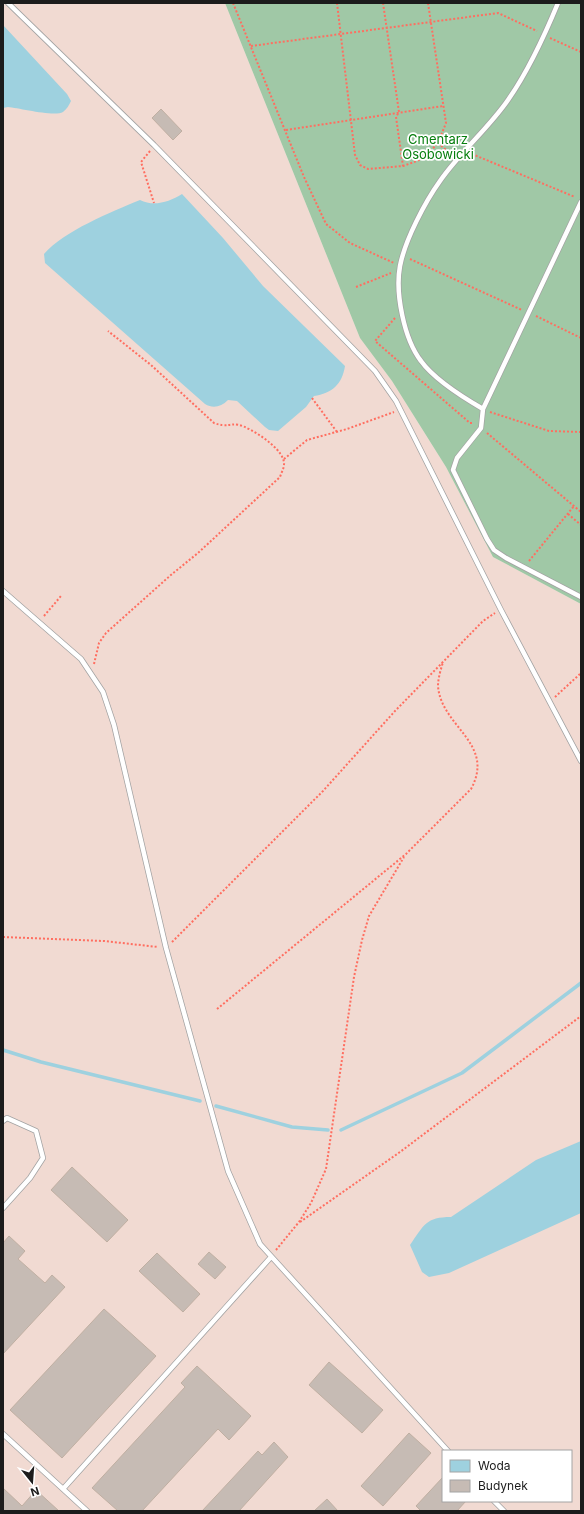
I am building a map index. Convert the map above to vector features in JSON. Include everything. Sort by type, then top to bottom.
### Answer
[{"type":"lane","points":[[8,3],[154,145],[375,371],[401,410],[501,610],[581,761]]},
{"type":"lane","points":[[483,409],[463,398],[421,362],[409,340],[401,314],[400,266],[426,201],[440,180],[507,101],[525,74],[558,3]]},
{"type":"lane","points":[[581,202],[483,409],[481,428],[457,458],[453,470],[487,539],[494,550],[506,558],[581,597]]},
{"type":"lane","points":[[3,591],[81,659],[103,692],[114,725],[166,948],[228,1171],[260,1244],[447,1450]]},
{"type":"lane","points":[[3,1121],[7,1118],[36,1131],[43,1158],[30,1178],[3,1208]]},
{"type":"lane","points":[[62,1489],[271,1256]]},
{"type":"lane","points":[[3,1434],[87,1511]]},
{"type":"lane","points":[[495,1502],[504,1511]]},
{"type":"path","points":[[233,3],[326,224],[350,243],[400,266]]},
{"type":"path","points":[[337,3],[355,155],[360,165],[368,169],[403,166],[426,156],[438,143],[446,124],[428,3]]},
{"type":"path","points":[[383,3],[399,112],[396,117],[403,166]]},
{"type":"path","points":[[251,46],[498,12],[581,52]]},
{"type":"path","points":[[286,130],[443,106]]},
{"type":"path","points":[[438,143],[457,160]]},
{"type":"path","points":[[154,145],[141,162],[154,203]]},
{"type":"path","points":[[465,151],[581,199]]},
{"type":"path","points":[[403,256],[581,338]]},
{"type":"path","points":[[356,287],[382,278],[400,266]]},
{"type":"path","points":[[401,314],[375,341],[470,423],[475,422],[478,424]]},
{"type":"path","points":[[93,677],[99,643],[106,633],[172,574],[198,553],[280,477],[284,467],[284,459],[268,441],[237,425],[224,427],[214,423],[151,365],[108,331]]},
{"type":"path","points":[[312,398],[337,432]]},
{"type":"path","points":[[483,409],[550,431],[581,432]]},
{"type":"path","points":[[284,459],[307,440],[337,432],[401,410]]},
{"type":"path","points":[[484,430],[581,512]]},
{"type":"path","points":[[524,567],[574,506]]},
{"type":"path","points":[[568,514],[581,525]]},
{"type":"path","points":[[39,623],[61,596]]},
{"type":"path","points":[[3,937],[104,941],[166,948],[323,791],[395,710],[482,621],[501,610]]},
{"type":"path","points":[[217,1009],[406,854],[471,789],[476,779],[477,758],[473,747],[449,713],[440,695],[439,677],[444,660]]},
{"type":"path","points":[[550,702],[581,673]]},
{"type":"path","points":[[271,1256],[299,1222],[321,1184],[326,1169],[354,976],[362,940],[369,916],[406,854]]},
{"type":"path","points":[[299,1222],[394,1156],[581,1016]]},
{"type":"shaded area","points":[[3,3],[225,3],[360,338],[392,381],[446,467],[493,557],[581,604],[581,1511],[3,1511]]},
{"type":"green space","name":"Cmentarz Osobowicki","points":[[225,3],[581,3],[581,604],[493,557],[446,467],[392,381],[360,338]]},
{"type":"water","points":[[3,25],[67,94],[71,101],[63,112],[36,112],[8,107],[3,108]]},
{"type":"water","points":[[182,194],[223,238],[263,286],[345,366],[344,373],[339,383],[335,387],[326,393],[314,396],[306,407],[278,431],[269,430],[237,401],[228,400],[220,406],[214,407],[205,404],[45,263],[44,254],[63,238],[89,223],[140,200],[151,203],[161,203]]},
{"type":"water","points":[[581,1141],[581,1213],[449,1273],[429,1277],[422,1272],[410,1245],[426,1224],[443,1217],[451,1217],[536,1160]]},
{"type":"building","points":[[161,109],[182,131],[173,140],[152,118]]},
{"type":"building","points":[[72,1167],[128,1220],[107,1242],[51,1190]]},
{"type":"building","points":[[9,1236],[25,1251],[18,1259],[45,1283],[52,1275],[65,1287],[3,1354],[3,1243]]},
{"type":"building","points":[[209,1252],[226,1267],[215,1279],[198,1264]]},
{"type":"building","points":[[157,1253],[200,1294],[183,1312],[139,1271]]},
{"type":"building","points":[[104,1309],[156,1356],[62,1458],[10,1410]]},
{"type":"building","points":[[329,1362],[383,1410],[362,1433],[309,1385]]},
{"type":"building","points":[[197,1366],[251,1416],[229,1440],[218,1429],[142,1511],[118,1511],[92,1488],[185,1387],[181,1383]]},
{"type":"building","points":[[409,1433],[431,1453],[383,1506],[361,1486]]},
{"type":"building","points":[[274,1442],[288,1457],[239,1511],[202,1511],[258,1451],[262,1455]]},
{"type":"building","points":[[442,1478],[442,1502],[465,1502],[457,1511],[421,1511],[416,1506]]},
{"type":"building","points":[[3,1488],[22,1506],[36,1490],[59,1511],[3,1511]]},
{"type":"building","points":[[327,1499],[338,1511],[314,1511]]},
{"type":"waterway","points":[[341,1130],[462,1073],[581,983]]},
{"type":"waterway","points":[[3,1050],[41,1062],[200,1101]]},
{"type":"waterway","points":[[216,1106],[292,1127],[328,1130]]}]
